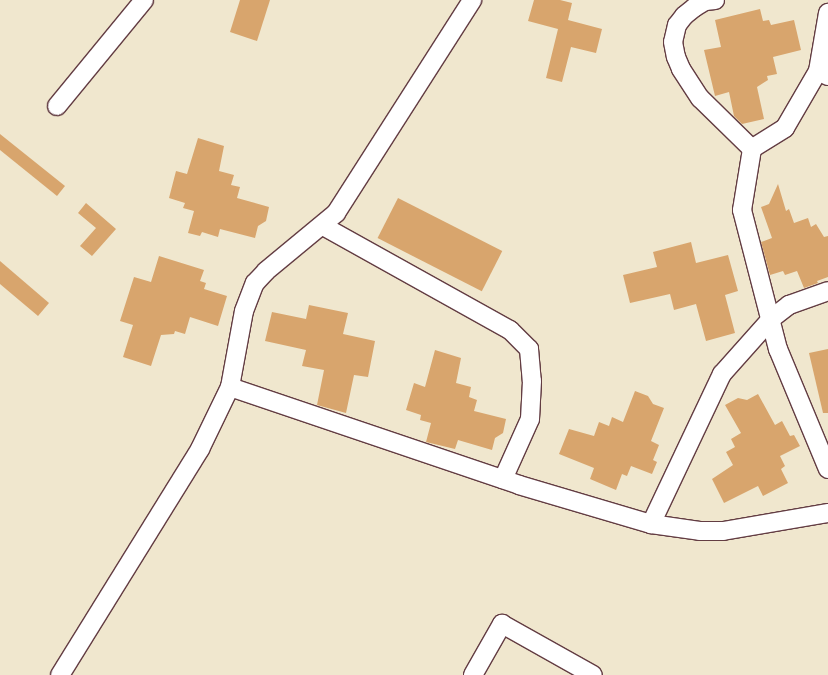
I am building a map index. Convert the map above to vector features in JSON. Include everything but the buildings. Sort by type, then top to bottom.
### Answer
[{"type":"street","points":[[57,106],[144,0]]},
{"type":"street","points":[[60,675],[200,450],[230,387],[244,311],[255,283],[266,271],[323,226],[336,213],[472,0]]},
{"type":"street","points":[[715,0],[695,7],[684,16],[677,25],[672,42],[681,69],[700,98],[752,149]]},
{"type":"street","points":[[828,13],[823,73],[785,128],[752,149],[742,210],[778,348],[828,469]]},
{"type":"street","points":[[323,226],[510,330],[528,349],[532,381],[530,418],[503,479]]},
{"type":"street","points":[[651,524],[718,381],[771,319],[796,301],[828,291]]},
{"type":"street","points":[[230,387],[503,479],[651,524],[700,531],[723,531],[828,513]]},
{"type":"street","points":[[473,675],[502,624],[593,675]]}]
